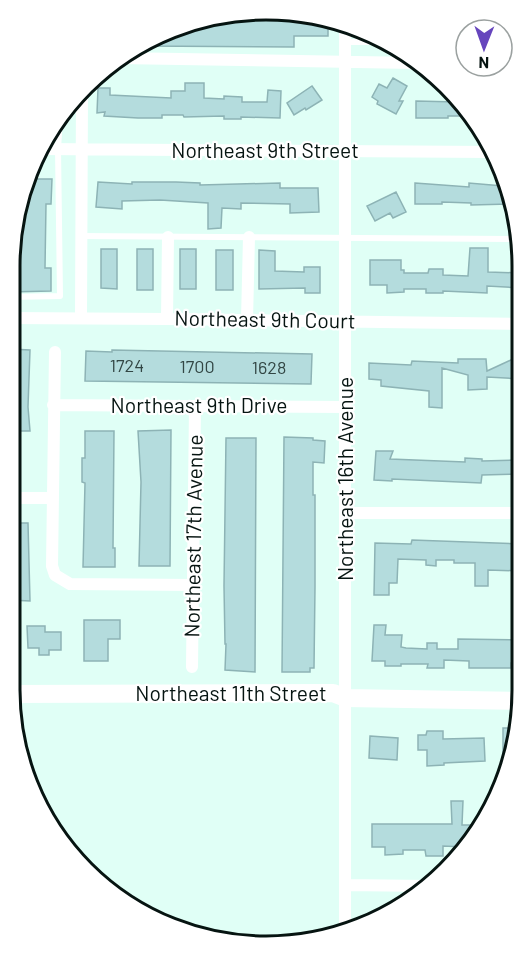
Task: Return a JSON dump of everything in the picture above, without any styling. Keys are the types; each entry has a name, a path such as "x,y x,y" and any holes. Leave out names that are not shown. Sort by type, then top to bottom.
{"street":[{"name":"Northeast 16th Avenue","path":"345,33 347,513 345,922"},
{"path":"134,58 406,63"},
{"path":"81,318 82,102"},
{"name":"Northeast 9th Street","path":"50,149 484,152"},
{"path":"167,318 168,237"},
{"path":"247,320 249,237"},
{"name":"Northeast 9th Court","path":"20,318 512,324"},
{"path":"55,352 52,498 52,566 55,574 70,584 193,585"},
{"name":"Northeast 9th Drive","path":"53,405 345,406"},
{"name":"Northeast 17th Avenue","path":"192,667 195,406"},
{"path":"20,498 52,498"},
{"path":"347,513 512,513"},
{"name":"Northeast 11th Street","path":"20,694 333,693 346,698 512,701"},
{"path":"345,885 415,886"}],"lane":[{"path":"345,42 369,42"},
{"path":"20,297 60,296 59,133"},
{"path":"81,236 511,239"}],"building":[{"path":"250,20 282,20 328,28 328,36 294,36 294,47 155,46 202,28"},
{"path":"393,78 407,86 399,101 403,101 396,114 377,104 378,101 372,97 379,84 387,88"},
{"path":"185,83 204,83 204,98 242,97 242,102 267,102 268,90 281,91 280,118 224,119 224,116 162,115 162,118 138,118 104,116 105,112 97,113 98,88 110,88 110,95 171,98 171,91 185,91"},
{"path":"312,86 322,100 294,115 287,103"},
{"path":"416,101 450,102 462,116 448,116 448,118 416,118"},
{"path":"36,179 52,179 51,204 46,204 45,268 51,268 51,291 20,292 24,218"},
{"path":"98,182 132,184 132,182 176,182 200,183 200,185 280,183 280,188 318,188 319,212 290,213 290,204 241,203 241,209 222,208 221,228 208,229 208,203 160,200 122,201 122,209 96,207"},
{"path":"415,183 469,187 469,183 499,186 505,204 471,205 471,203 442,202 442,204 415,204"},
{"path":"396,192 406,212 393,218 390,213 375,221 367,206"},
{"path":"470,248 488,248 488,272 512,273 512,287 487,286 487,293 443,291 443,293 426,293 426,289 404,289 404,292 387,293 387,285 370,285 370,260 401,260 401,270 404,270 404,273 428,273 429,269 443,269 443,275 468,276"},
{"path":"101,249 117,249 117,289 101,288"},
{"path":"137,249 153,249 153,290 137,290"},
{"path":"180,249 196,249 196,289 180,289"},
{"path":"216,250 233,250 233,290 216,290"},
{"path":"259,250 275,251 275,271 304,272 304,267 320,267 320,293 305,293 305,288 259,289"},
{"path":"20,350 30,350 28,407 30,431 20,431"},
{"path":"112,350 312,354 311,384 85,381 86,351 112,352"},
{"path":"458,359 486,359 487,371 512,359 512,378 487,377 487,389 468,390 468,375 442,368 442,408 429,407 429,391 381,386 381,380 369,379 369,363 411,365 412,361 458,363"},
{"path":"171,430 170,566 139,566 141,482 138,431"},
{"path":"85,431 114,431 113,548 115,548 115,567 83,567 85,483 82,482 82,458 85,458"},
{"path":"284,437 313,438 313,440 325,441 324,463 313,462 313,495 315,495 314,668 310,668 310,672 282,672"},
{"path":"226,438 256,438 255,672 225,670"},
{"path":"376,451 393,451 390,459 465,462 465,458 482,459 482,461 512,460 512,474 482,475 481,483 374,480"},
{"path":"20,523 28,523 30,601 20,601"},
{"path":"412,540 512,544 512,571 488,570 488,586 475,586 475,563 436,560 436,566 426,565 426,560 398,559 397,583 389,583 389,595 374,595 375,543 411,544"},
{"path":"84,620 120,620 120,639 108,639 108,661 84,661"},
{"path":"374,625 386,625 385,635 402,635 401,647 406,648 427,649 427,643 437,643 437,649 458,649 458,639 512,640 511,668 469,668 469,661 444,660 444,668 427,668 428,664 385,666 385,661 372,661"},
{"path":"27,626 45,626 45,632 61,632 61,650 49,650 49,655 39,655 39,648 28,648"},
{"path":"503,728 509,728 508,737 503,756"},
{"path":"427,731 443,731 443,739 484,738 485,761 427,766 427,750 418,750 418,735 426,735"},
{"path":"370,736 398,738 397,760 369,758"},
{"path":"451,801 463,801 462,825 472,825 456,847 443,846 443,856 426,856 425,850 403,850 403,854 385,855 385,847 372,847 372,824 452,824"}]}
